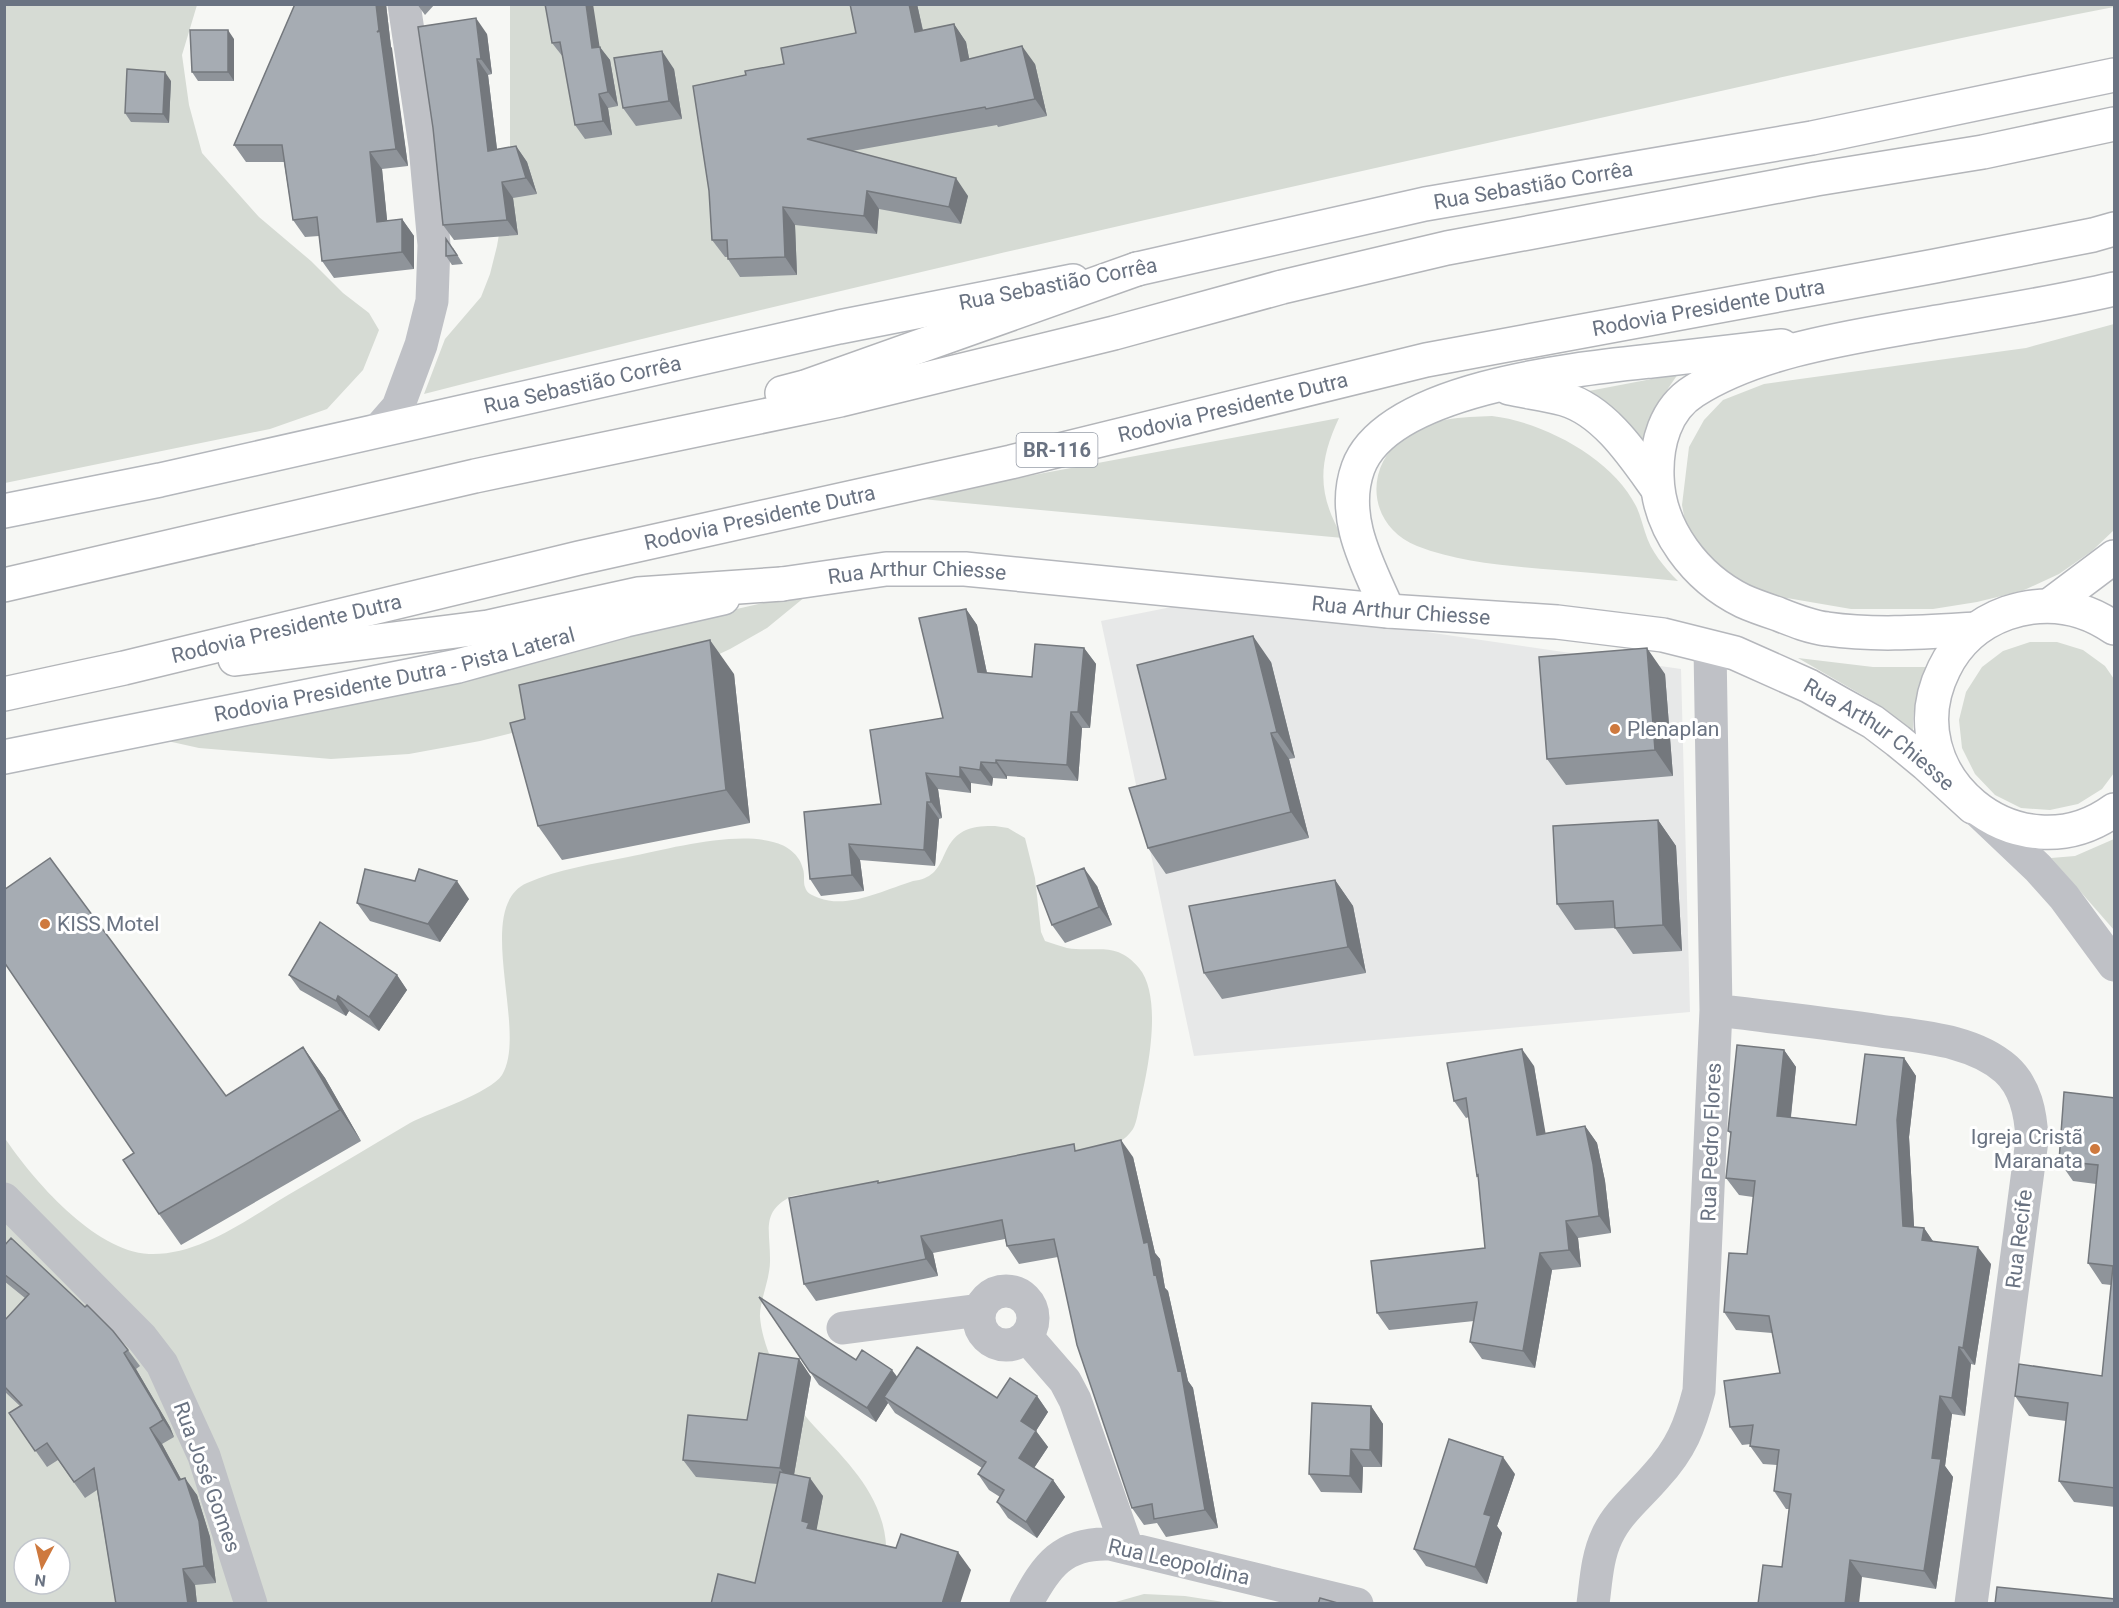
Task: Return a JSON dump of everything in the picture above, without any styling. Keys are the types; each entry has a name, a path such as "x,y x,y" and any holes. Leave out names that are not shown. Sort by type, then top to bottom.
{"main road":[{"name":"Rua Sebastião Corrêa","path":"4,511 160,480 840,327 1137,269 1425,204 1812,138 2115,75"},
{"path":"4,585 475,476 840,400 1114,333 1282,287 1447,248 1816,179 1983,152 2115,124"},
{"name":"Rodovia Presidente Dutra","path":"4,694 579,558 1011,462 1426,360 1935,266 2115,229"},
{"path":"475,476 564,442 666,421 805,387 1137,269"},
{"path":"1388,611 1356,536 1352,498 1358,467 1377,439 1417,412 1494,385 1566,371 1834,340 2070,299 2115,289"},
{"path":"1834,340 1769,358 1720,375 1691,392 1675,408 1662,431 1656,460 1657,488 1666,523 1684,551 1717,584 1742,601 1795,621 1824,629 1912,634 1976,629"},
{"path":"1494,385 1566,400 1588,411 1619,437 1657,488"},
{"path":"2050,605 2115,557"},
{"name":"Rua Arthur Chiesse","path":"782,584 886,569 965,569 1388,611 1557,622 1663,636 1735,653 1809,686 1873,722 1926,764 1973,807"},
{"path":"4,705 61,700 222,661 488,627 638,594 782,584"},
{"name":"Rodovia Presidente Dutra - Pista Lateral","path":"4,758 458,666 626,620 782,584"},
{"path":"2115,628 2086,612 2050,605 2032,606 1993,618 1960,643 1944,669 1934,698 1932,718 1939,758 1948,777 1973,807 2011,827 2031,832 2052,833 2090,825 2115,810"}],"street":[{"path":"378,430 398,407 408,384 432,301 434,245 425,146 404,4"},
{"name":"Rua Pedro Flores","path":"1593,1604 1600,1553 1607,1536 1614,1523 1657,1476 1685,1436 1699,1391 1716,1010 1710,648"},
{"path":"1973,807 2038,868 2064,897 2115,966"},
{"name":"Rua Recife","path":"1716,1010 1840,1025 1944,1041 1973,1050 2005,1069 2023,1093 2031,1121 2032,1140 1971,1604"},
{"name":"Rua José Gomes","path":"4,1199 142,1338 162,1364 204,1456 251,1604"},
{"path":"843,1329 980,1310 982,1328 986,1336 993,1341 1010,1344 1026,1336 1065,1381 1075,1400 1127,1548"},
{"name":"Rua Leopoldina","path":"1026,1604 1045,1571 1065,1553 1094,1544 1110,1544 1357,1604"}],"shaded area":[{"path":"4,5 197,5 182,55 189,105 202,153 259,217 311,261 343,293 369,313 379,330 363,370 327,409 270,429 5,483"},
{"path":"510,5 2114,5 2114,7 1960,38 1096,231 827,294 424,394 445,339 481,297 497,246 505,199 510,147"},
{"path":"2114,324 2114,530 2092,551 2059,574 2022,591 1977,602 1933,609 1851,609 1770,595 1738,583 1688,538 1682,505 1689,447 1704,420 1723,400 1764,384 2026,348"},
{"path":"1678,374 1656,406 1644,445 1573,394"},
{"path":"1492,416 1533,426 1554,434 1593,458 1611,473 1636,506 1654,553 1678,581 1485,563 1434,552 1401,537 1389,525 1381,511 1377,496 1377,480 1382,464 1391,450 1413,431 1435,422"},
{"path":"1339,418 1327,450 1323,478 1328,507 1343,538 911,498"},
{"path":"811,592 767,628 730,649 607,707 480,741 409,754 331,759 199,748 163,740"},
{"path":"1207,600 1681,669 1690,1012 1194,1056 1101,621"},
{"path":"2030,642 2057,642 2083,650 2105,666 2114,679 2114,773 2102,789 2078,804 2050,810 2021,808 1995,795 1975,774 1962,748 1959,720 1966,692 1982,667 2003,651"},
{"path":"1798,658 1873,667 1928,667 1916,699 1913,734 1869,699"},
{"path":"980,826 1008,828 1025,838 1035,878 1041,932 1045,941 1067,948 1114,951 1130,959 1139,968 1146,981 1150,997 1152,1034 1150,1053 1133,1129 1120,1142 1103,1149 792,1196 775,1208 771,1215 769,1222 770,1266 760,1311 766,1346 795,1402 854,1470 877,1508 886,1542 883,1603 5,1603 4,1137 48,1192 87,1227 107,1240 128,1250 149,1254 186,1249 222,1235 407,1125 486,1089 502,1075 509,1055 510,1030 502,943 504,917 511,896 527,883 576,867 681,846 721,840 757,839 778,843 796,855 803,869 805,887 810,894 830,901 854,900 925,878 938,867 957,836 966,830"},
{"path":"2114,839 2114,930 2051,858 2075,856"},
{"path":"1144,1594 1185,1596 1230,1603 1112,1603"}],"building":[{"path":"295,4 376,4 379,30 377,32 380,31 396,149 370,152 377,222 402,219 402,252 322,261 317,217 293,220 282,145 234,145"},
{"path":"545,4 586,4 592,48 600,47 608,92 599,94 603,121 575,125 560,42 552,43"},
{"path":"850,4 909,4 915,32 954,24 961,61 1022,46 1035,99 807,139 956,178 949,207 867,191 864,216 783,207 785,257 728,259 727,240 712,240 709,191 693,86 746,75 745,71 784,64 781,48 856,33"},
{"path":"476,18 481,59 477,59 488,151 516,146 526,178 502,182 507,220 443,225 433,128 418,27"},
{"path":"190,30 228,30 228,72 192,72"},
{"path":"662,51 669,101 623,108 614,58"},
{"path":"127,69 165,72 163,114 125,113"},
{"path":"446,239 457,255 446,256"},
{"path":"966,609 978,672 1032,677 1035,644 1084,648 1078,712 1071,712 1067,765 996,760 996,763 981,762 980,770 960,767 960,777 926,773 931,802 927,802 924,850 849,844 852,875 810,879 804,812 881,804 870,730 943,718 919,618"},
{"path":"1253,636 1277,732 1271,733 1291,812 1148,848 1129,788 1166,779 1137,665"},
{"path":"710,640 726,790 538,826 510,723 525,719 519,685"},
{"name":"Plenaplan","path":"1647,648 1655,750 1547,759 1539,657"},
{"path":"1658,820 1663,925 1615,928 1613,901 1557,904 1553,826"},
{"path":"50,858 226,1096 303,1047 340,1110 159,1214 123,1160 134,1153 4,962 4,890"},
{"path":"1084,868 1099,907 1052,925 1037,886"},
{"path":"365,869 415,881 419,869 457,881 428,924 357,903"},
{"path":"1335,880 1348,947 1204,973 1189,906"},
{"path":"320,922 397,975 369,1017 338,996 336,1001 289,975"},
{"path":"1737,1045 1784,1050 1777,1116 1856,1125 1865,1054 1904,1058 1897,1120 1903,1226 1924,1228 1922,1240 1978,1247 1963,1348 1959,1347 1952,1398 1940,1396 1932,1458 1941,1459 1924,1571 1850,1560 1845,1604 1758,1604 1763,1565 1782,1567 1791,1494 1774,1491 1779,1450 1750,1446 1753,1425 1730,1427 1724,1381 1780,1373 1769,1316 1724,1312 1729,1253 1747,1254 1755,1181 1726,1178 1731,1132 1728,1131"},
{"path":"1522,1049 1537,1135 1585,1126 1593,1164 1599,1216 1566,1221 1569,1250 1540,1253 1523,1351 1470,1342 1477,1302 1377,1313 1371,1261 1485,1248 1478,1175 1466,1098 1454,1101 1447,1063"},
{"path":"2064,1092 2115,1098 2115,1488 2059,1481 2068,1403 2015,1396 2019,1364 2102,1376 2113,1266 2088,1263 2098,1165 2059,1161"},
{"path":"1121,1140 1144,1243 1148,1242 1178,1371 1181,1370 1205,1510 1154,1519 1152,1504 1132,1508 1077,1345 1054,1239 1007,1246 1002,1220 921,1236 926,1259 804,1284 789,1198 878,1181 878,1183 1074,1144 1075,1151"},
{"path":"11,1238 113,1331 128,1350 124,1353 159,1411 163,1420 150,1428 179,1480 185,1478 199,1521 204,1566 183,1569 188,1604 116,1604 94,1468 74,1482 47,1443 35,1451 9,1413 22,1405 4,1386 4,1321 29,1294 4,1274 4,1246"},
{"path":"759,1297 856,1360 862,1350 892,1370 867,1408 810,1372"},
{"path":"917,1347 997,1398 1010,1378 1037,1396 1021,1421 1036,1431 1019,1458 1053,1480 1026,1522 997,1502 1004,1490 978,1474 986,1462 884,1397"},
{"path":"759,1353 799,1359 780,1468 683,1460 688,1415 747,1420"},
{"path":"1312,1403 1371,1406 1370,1450 1351,1449 1350,1476 1309,1474"},
{"path":"1449,1439 1503,1457 1484,1514 1491,1516 1475,1567 1414,1549"},
{"path":"780,1472 810,1478 802,1521 809,1523 807,1528 896,1548 901,1534 958,1552 942,1604 711,1604 718,1574 755,1583"},
{"path":"1997,1587 2115,1599 2115,1604 1995,1604"},
{"path":"1320,1598 1341,1604 1318,1604"}],"place":[{"name":"Plenaplan","path":"1615,729"},
{"name":"KISS Motel","path":"45,924"},
{"name":"Igreja Cristã Maranata","path":"2095,1149"}]}
